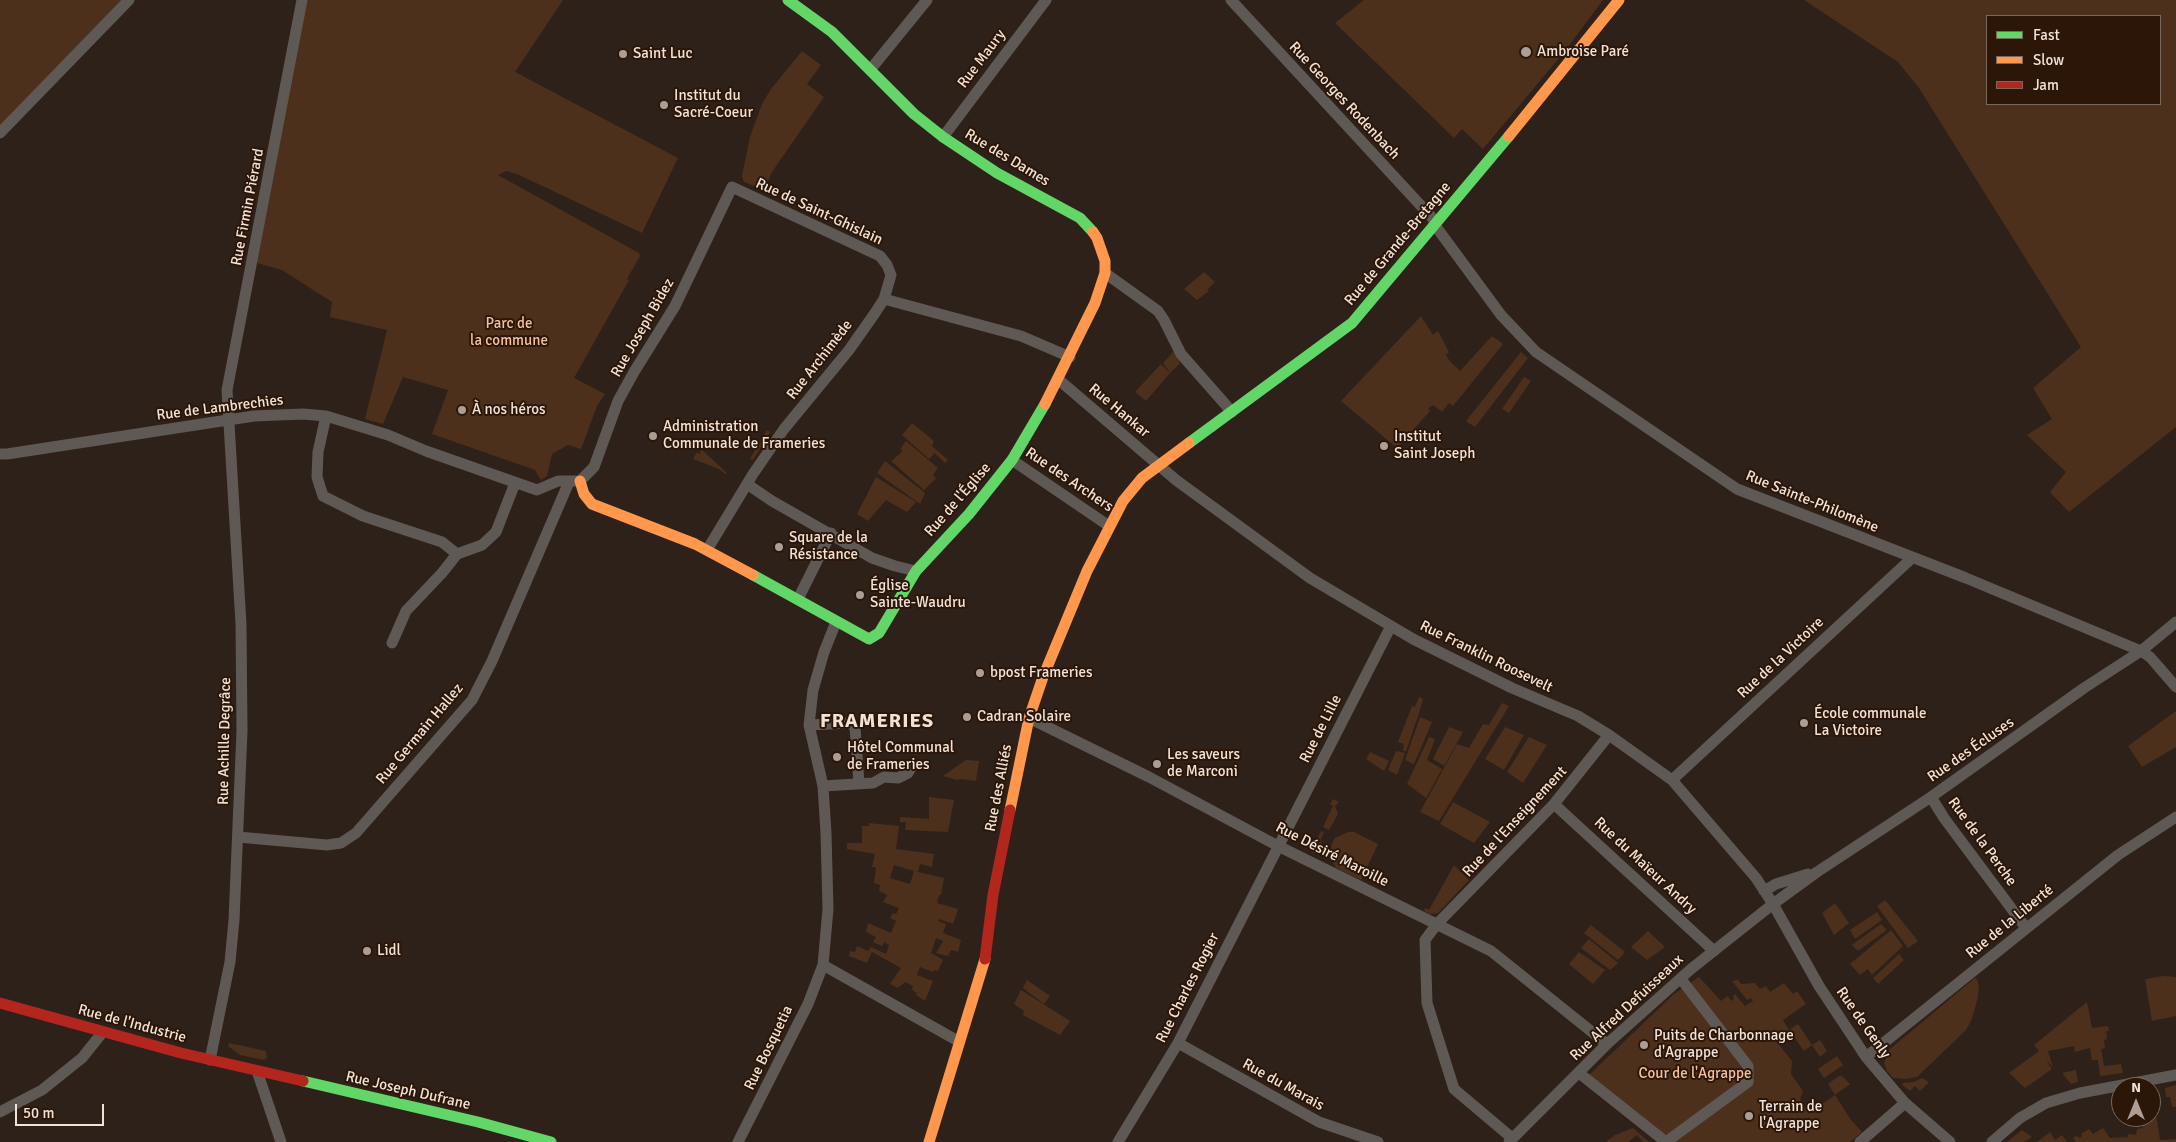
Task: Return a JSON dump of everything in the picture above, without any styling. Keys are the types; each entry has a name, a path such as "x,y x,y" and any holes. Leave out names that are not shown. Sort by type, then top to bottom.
{"main road":[{"name":"Rue des Dames","path":"788,0 832,32 914,114 943,137 997,172 1080,218 1090,228 1099,243 1105,261 1105,273 1095,303 1059,380"},
{"name":"Rue de Grande-Bretagne","path":"1160,465 1352,323 1619,0"},
{"name":"Rue de l'Église","path":"836,622 869,639 875,636 916,571 969,514 1012,460 1038,419 1059,380"},
{"name":"Rue des Alliés","path":"929,1142 958,1041 985,958 993,895 1029,718 1043,677 1087,571 1109,526 1142,478 1160,465"},
{"path":"574,481 592,504 707,550 798,599 836,622"},
{"name":"Rue de l'Industrie","path":"0,1003 102,1033 258,1071"},
{"name":"Rue Joseph Dufrane","path":"258,1071 552,1142"}],"street":[{"path":"0,133 129,0"},
{"name":"Rue Firmin Piérard","path":"230,420 227,390 230,370 253,262 302,0"},
{"path":"870,70 927,0"},
{"name":"Rue Maury","path":"943,137 1046,0"},
{"name":"Rue Georges Rodenbach","path":"1231,0 1435,223"},
{"name":"Rue de Saint-Ghislain","path":"732,187 880,256 887,265 891,276 884,299 875,313"},
{"name":"Rue Joseph Bidez","path":"574,481 594,467 618,401 675,306 732,187"},
{"name":"Rue Sainte-Philomène","path":"1435,223 1501,314 1536,352 1737,489 2141,651"},
{"path":"1105,273 1158,311 1182,354 1232,412"},
{"path":"884,299 1021,336 1070,357"},
{"name":"Rue Archimède","path":"707,550 750,479 784,429 849,350 875,313"},
{"name":"Rue Hankar","path":"1059,380 1160,465"},
{"name":"Rue de Lambrechies","path":"0,454 254,416 304,414 326,416 388,435 427,452 538,490 558,481 574,481"},
{"path":"326,416 318,452 317,477 324,496 363,516 442,542 457,554"},
{"name":"Rue Achille Degrâce","path":"210,1060 230,962 238,837 242,731 241,624 230,420"},
{"name":"Rue des Archers","path":"1012,460 1109,526"},
{"name":"Rue Franklin Roosevelt","path":"1160,465 1176,480 1310,578 1391,626 1512,688 1578,716 1609,735 1672,780 1756,878 1773,904"},
{"path":"750,479 772,501 872,558 916,571"},
{"name":"Rue Germain Hallez","path":"238,837 327,845 341,843 356,833 472,700 492,661 574,481"},
{"path":"392,643 406,611 457,554 482,545 496,532 514,483"},
{"path":"798,599 831,533"},
{"name":"Rue de la Victoire","path":"1672,780 1912,558"},
{"name":"Rue Bosquetia","path":"738,1142 808,1004 823,965 827,930 827,869 822,786 809,725 813,690 824,652 836,622"},
{"name":"Rue des Écluses","path":"1816,872 1931,797 2084,688 2141,651 2176,622"},
{"name":"Rue de Lille","path":"1278,846 1391,626"},
{"path":"2141,651 2150,657 2176,687"},
{"name":"Rue Désiré Maroille","path":"1029,718 1148,777 1278,846 1491,951 1607,1044"},
{"path":"809,725 849,723 855,727 859,784"},
{"name":"Rue de l'Enseignement","path":"1510,1140 1454,1088 1427,1003 1425,940 1437,924 1554,804 1609,735"},
{"path":"822,786 873,784 884,777 898,778 908,773 912,766"},
{"name":"Rue de la Perche","path":"1931,797 1944,818 2026,928"},
{"name":"Rue du Maïeur Andry","path":"1554,804 1714,951"},
{"name":"Rue de la Liberté","path":"1866,1057 2118,855 2176,817"},
{"name":"Rue Charles Rogier","path":"1118,1142 1178,1043 1278,846"},
{"path":"1764,891 1776,884 1816,872"},
{"name":"Rue Alfred Defuisseaux","path":"1510,1140 1607,1044 1681,979 1773,904 1816,872"},
{"name":"Rue de Genly","path":"1773,904 1819,986 1866,1057 1905,1103 1950,1142"},
{"path":"823,965 958,1041"},
{"path":"1579,1073 1666,1142 1748,1082 1748,1066 1681,979"},
{"path":"0,1112 48,1084 82,1058 102,1033"},
{"name":"Rue du Marais","path":"1178,1043 1318,1122 1378,1142"},
{"path":"258,1071 281,1142"},
{"path":"1992,1142 2020,1118 2046,1103 2080,1093 2176,1075"},
{"path":"1860,1142 1905,1103"}],"green space":[{"path":"0,0 129,0 0,133"},
{"name":"Parc de la commune","path":"302,0 563,0 515,72 678,158 642,233 517,174 506,171 498,175 639,253 640,256 627,279 629,280 574,378 605,394 597,406 581,449 568,445 552,454 547,476 541,480 535,470 432,434 448,390 403,377 383,424 365,419 387,330 330,317 332,302 282,270 253,262"},
{"path":"1364,0 1603,0 1564,52 1483,149 1462,129 1454,138 1335,23"},
{"path":"1804,0 2176,0 2176,427 2069,512 2050,492 2066,472 2027,435 2052,419 2033,388 2081,347 1919,88 1898,62"},
{"path":"802,51 821,65 807,84 824,97 772,172 764,190 744,182 742,176 750,137 762,104 771,89"},
{"path":"1204,272 1215,282 1207,290 1209,291 1197,300 1184,289"},
{"path":"1421,316 1433,335 1438,331 1449,352 1446,355 1460,371 1492,336 1503,344 1453,406 1449,403 1442,412 1433,405 1428,409 1430,411 1397,448 1341,401"},
{"path":"1174,351 1180,363 1170,373 1163,363"},
{"path":"1521,352 1528,358 1475,427 1466,421"},
{"path":"1161,364 1170,373 1146,401 1135,392"},
{"path":"1524,377 1531,381 1509,413 1502,409"},
{"path":"912,423 934,441 932,446 948,460 945,463 935,453 929,459 902,435"},
{"path":"767,430 770,432 753,460 750,459"},
{"path":"906,441 938,468 933,475 936,478 924,490 891,461 902,452 901,448"},
{"path":"701,449 727,473 725,474 719,469 693,459 697,452 700,454"},
{"path":"885,461 925,493 920,504 877,473"},
{"path":"876,477 916,502 907,512 886,500 868,521 857,514"},
{"path":"1419,697 1423,699 1419,713 1406,751 1403,751 1404,744 1398,742 1412,706 1415,707"},
{"path":"1502,703 1509,706 1439,821 1420,812 1457,744 1469,748 1483,724 1489,725"},
{"path":"2176,711 2176,747 2142,767 2128,746"},
{"path":"1420,717 1432,722 1414,764 1405,760"},
{"path":"1449,727 1463,732 1444,766 1433,759"},
{"path":"1505,727 1524,735 1504,770 1485,759"},
{"path":"1429,737 1435,739 1427,760 1442,769 1426,798 1407,784"},
{"path":"1529,737 1547,745 1523,783 1507,772"},
{"path":"1396,751 1405,753 1397,775 1388,770"},
{"path":"1370,752 1389,761 1384,771 1366,759"},
{"path":"966,760 979,761 976,781 957,780 943,776"},
{"path":"929,797 954,800 948,832 905,830 906,822 900,822 900,817 929,819"},
{"path":"1333,799 1339,802 1335,806 1338,814 1329,830 1323,827 1333,806 1330,804"},
{"path":"1453,802 1490,822 1474,843 1440,824"},
{"path":"869,823 899,826 896,849 934,854 932,867 920,864 918,872 944,878 941,895 939,895 937,903 958,909 953,924 939,919 938,921 946,924 943,933 961,940 958,952 951,950 948,956 936,953 943,941 936,938 931,953 943,960 938,971 934,970 933,972 920,967 917,975 933,981 925,1001 912,990 913,986 905,982 898,988 890,984 901,968 872,952 867,963 849,956 850,951 855,952 857,946 868,951 871,947 886,954 889,945 884,942 882,946 873,942 876,937 866,932 868,923 891,933 896,921 890,918 893,913 896,914 899,908 883,902 887,895 879,891 880,885 874,883 876,867 872,867 875,854 847,849 847,843 862,843 862,826 869,826","holes":["894,865 914,871 910,884 890,878"]},
{"path":"1321,831 1324,832 1317,854 1311,852"},
{"path":"1348,832 1354,832 1378,844 1361,880 1336,868 1330,856 1332,843 1335,838"},
{"path":"1454,865 1469,880 1438,913 1430,914 1424,911 1425,908 1429,910"},
{"path":"1885,900 1918,941 1908,948 1877,906"},
{"path":"1835,903 1849,923 1834,935 1822,913"},
{"path":"1877,912 1882,920 1855,939 1850,930"},
{"path":"1881,924 1887,930 1858,951 1852,945"},
{"path":"1591,925 1625,952 1618,960 1584,933"},
{"path":"1891,930 1903,946 1872,975 1868,969 1860,975 1850,964"},
{"path":"1648,931 1665,947 1647,960 1631,947"},
{"path":"1589,939 1618,963 1610,970 1581,948"},
{"path":"1579,952 1605,970 1593,984 1569,964"},
{"path":"1899,954 1904,960 1878,984 1873,978"},
{"path":"2164,976 2176,977 2176,1016 2152,1021 2145,979"},
{"name":"Cour de l'Agrappe","path":"1699,977 1721,1001 1728,996 1731,1001 1734,999 1733,996 1735,994 1745,1006 1753,1001 1751,998 1747,1000 1732,981 1738,980 1741,984 1755,983 1760,989 1766,986 1770,992 1784,983 1793,994 1797,991 1806,1004 1783,1020 1789,1030 1776,1041 1792,1061 1791,1074 1803,1091 1800,1099 1809,1113 1835,1095 1851,1120 1862,1132 1850,1142 1673,1142 1589,1075 1674,994"},
{"path":"1975,978 1979,987 1977,1001 1966,1030 1917,1077 1906,1079 1893,1078 1887,1071 1884,1063 1890,1049"},
{"path":"1027,980 1050,996 1044,1004 1023,988"},
{"path":"1021,990 1070,1021 1060,1035 1023,1015 1024,1011 1014,1004"},
{"path":"2087,1002 2092,1028 2108,1026 2109,1031 2106,1031 2107,1039 2104,1040 2105,1048 2101,1049 2104,1066 2121,1064 2123,1073 2100,1076 2098,1060 2092,1060 2090,1048 2075,1052 2074,1046 2048,1051 2053,1067 2046,1060 2052,1069 2025,1088 2009,1073 2039,1051 2034,1045"},
{"path":"1798,1024 1812,1045 1804,1051 1789,1030"},
{"path":"1820,1040 1827,1051 1820,1057 1812,1045"},
{"path":"229,1043 266,1051 267,1058 264,1060 240,1055 228,1046"},
{"path":"1837,1056 1843,1065 1824,1078 1818,1069"},
{"path":"2076,1070 2078,1082 2071,1084 2062,1073"},
{"path":"1842,1076 1850,1084 1835,1095 1828,1084"},
{"path":"1922,1078 1929,1082 1920,1091 1915,1086 1910,1091 1902,1085 1903,1083 1914,1082"},
{"path":"2176,1085 2176,1107 2172,1107 2170,1097 2166,1097 2165,1088"},
{"path":"2158,1127 2160,1140 2176,1139 2176,1142 2076,1142 2073,1138 2076,1136 2080,1138 2081,1134 2089,1129 2093,1134 2103,1128 2110,1138 2128,1137 2128,1134 2136,1135 2137,1129"},
{"path":"1633,1128 1649,1142 1643,1142 1637,1135 1628,1142 1606,1142 1615,1135"},
{"path":"2022,1130 2032,1137 2024,1142 2007,1142"},
{"path":"2050,1132 2055,1140 2062,1135 2067,1142 2037,1142"}],"traffic: fast":[{"path":"788,0 832,32 914,114 943,137 997,173 1080,218 1093,232"},
{"path":"1189,443 1352,323 1509,136"},
{"path":"753,575 869,639 879,633 916,571 969,514 1012,460 1045,404"},
{"path":"303,1081 478,1122 551,1142"}],"traffic: slow":[{"path":"1509,136 1619,0"},
{"path":"1045,404 1095,303 1105,273 1105,261 1093,232"},
{"path":"1010,810 1029,718 1043,677 1087,571 1123,501 1142,478 1189,443"},
{"path":"580,481 584,494 592,504 695,544 753,575"},
{"path":"929,1142 985,959"}],"traffic: jam":[{"path":"985,959 993,895 1010,810"},
{"path":"0,1003 181,1053 303,1081"}],"place":[{"name":"Ambroise Paré","path":"1526,52"},
{"name":"Saint Luc","path":"623,54"},
{"name":"Institut du Sacré-Coeur","path":"664,105"},
{"name":"À nos héros","path":"462,410"},
{"name":"Administration Communale de Frameries","path":"653,436"},
{"name":"Institut Saint Joseph","path":"1384,446"},
{"name":"Square de la Résistance","path":"779,547"},
{"name":"Église Sainte-Waudru","path":"860,595"},
{"name":"bpost Frameries","path":"980,673"},
{"name":"Cadran Solaire","path":"967,717"},
{"name":"École communale La Victoire","path":"1804,723"},
{"name":"Hôtel Communal de Frameries","path":"837,757"},
{"name":"Les saveurs de Marconi","path":"1157,764"},
{"name":"Lidl","path":"367,951"},
{"name":"Puits de Charbonnage d'Agrappe","path":"1644,1045"},
{"name":"Terrain de l'Agrappe","path":"1749,1116"}],"district":[{"name":"FRAMERIES","path":"877,722"}]}
